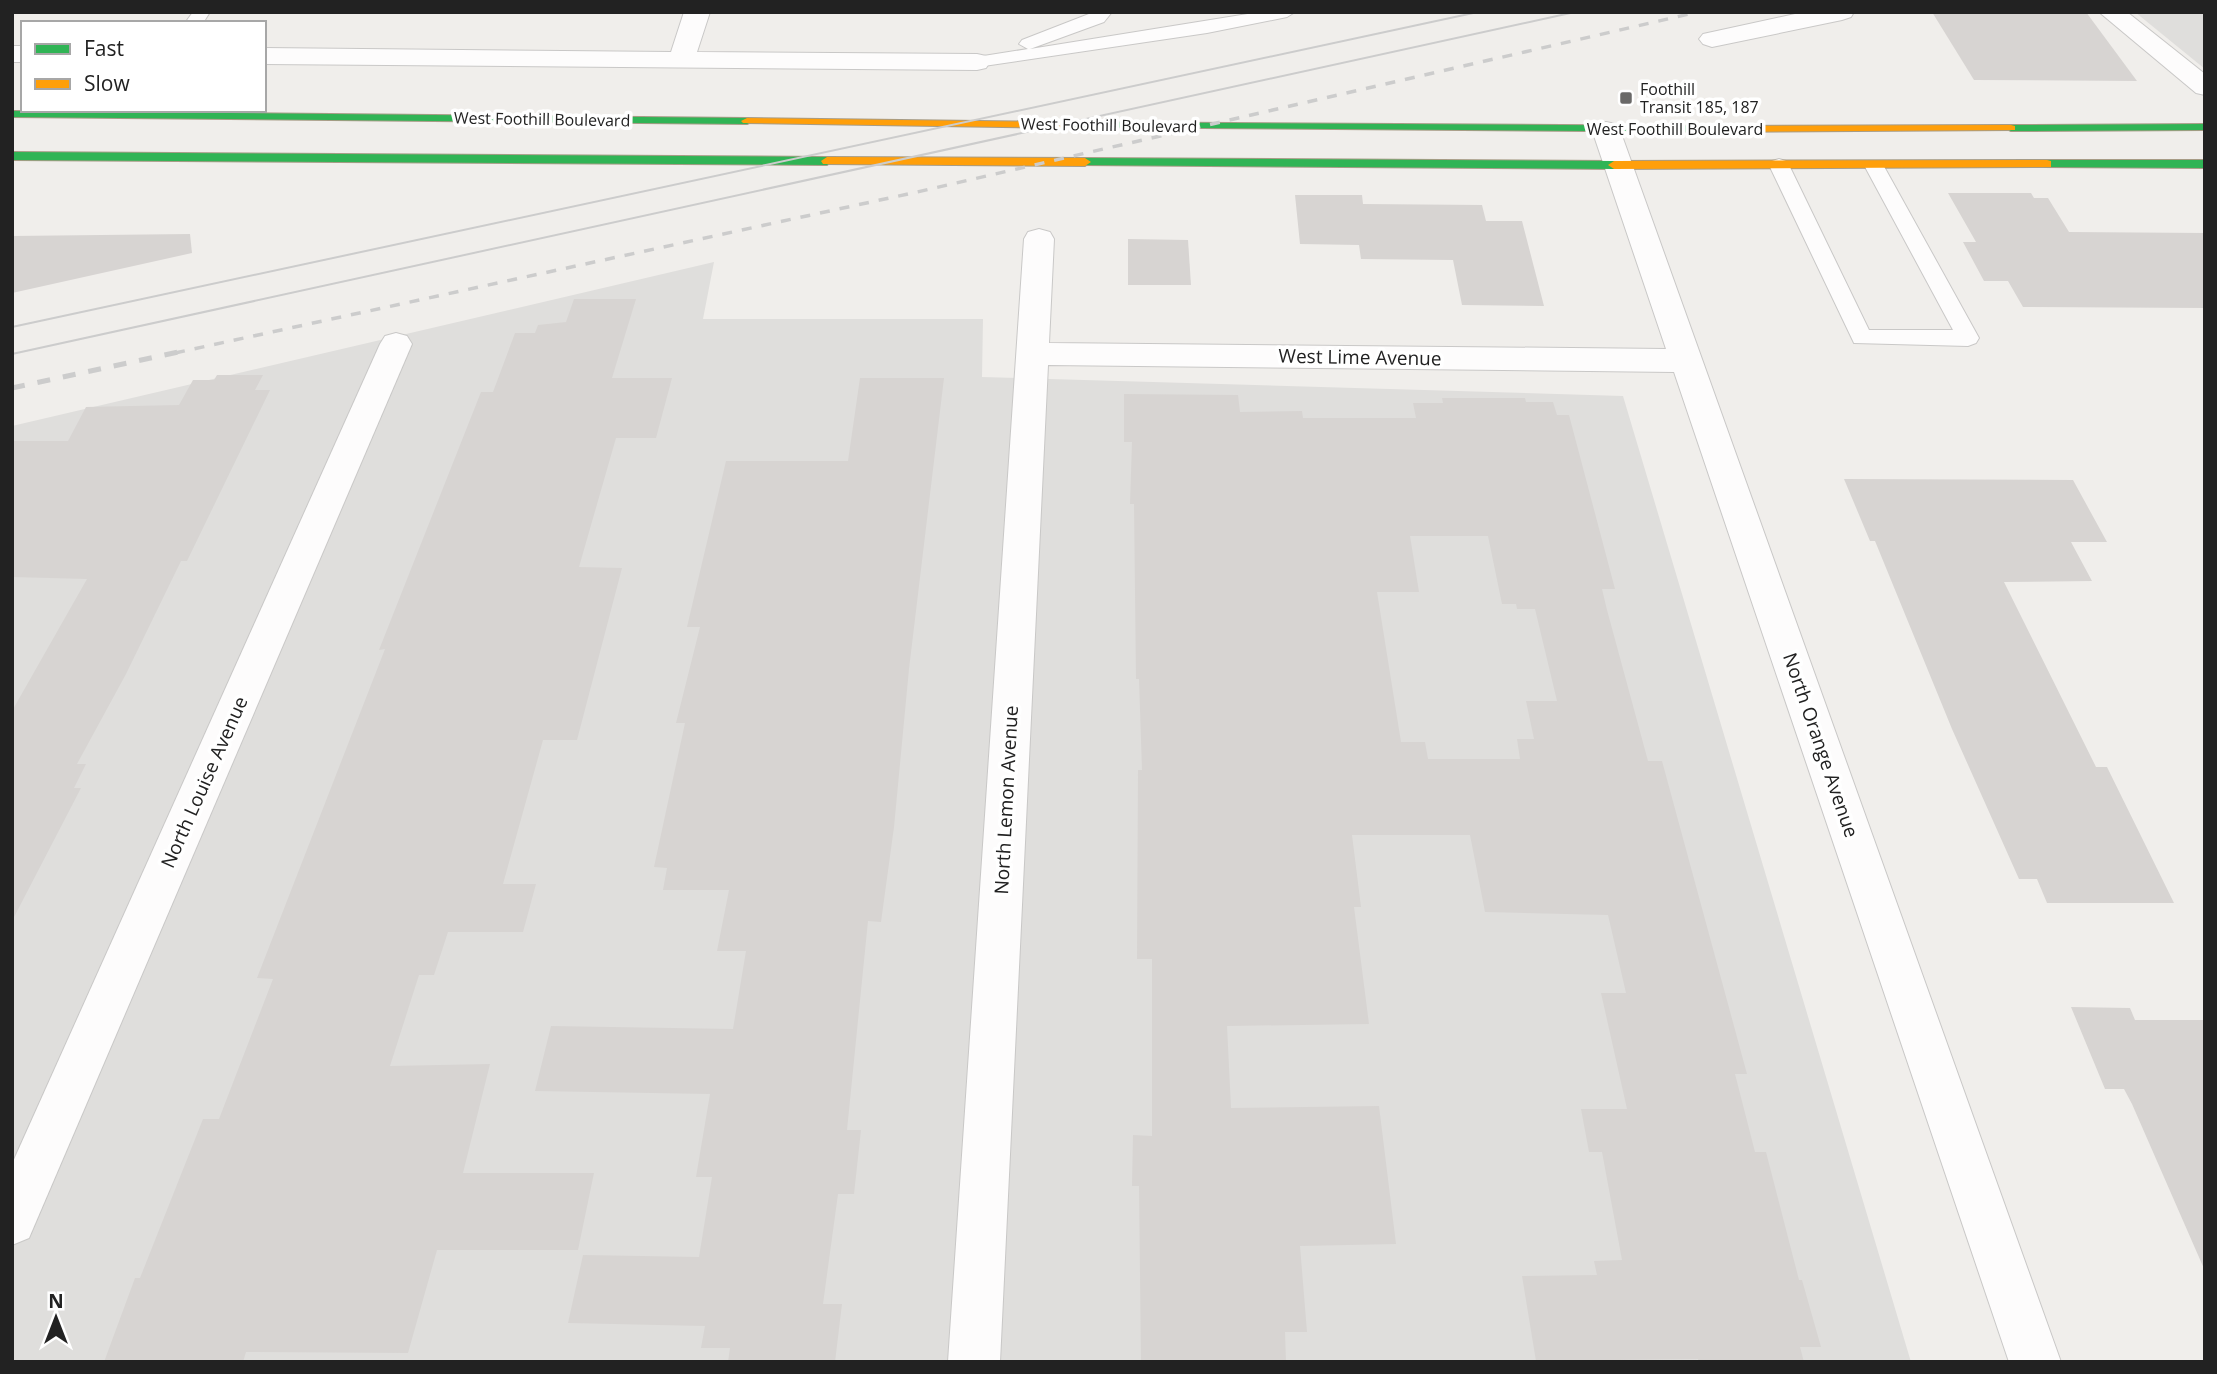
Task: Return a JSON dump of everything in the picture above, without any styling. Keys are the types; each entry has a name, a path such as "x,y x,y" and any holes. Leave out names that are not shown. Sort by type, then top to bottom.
{"main road":[{"name":"West Foothill Boulevard","path":"12,114 1606,130 2205,127"},
{"name":"West Foothill Boulevard","path":"12,156 1619,165 2205,164"}],"street":[{"path":"682,60 697,12"},
{"path":"1712,39 1842,12"},
{"path":"2111,12 2205,87"},
{"path":"266,56 977,62"},
{"name":"North Orange Avenue","path":"1606,130 2035,1362"},
{"name":"North Lemon Avenue","path":"974,1362 1039,239"},
{"name":"North Louise Avenue","path":"12,1221 396,344"},
{"name":"West Lime Avenue","path":"1032,354 1688,361"}],"lane":[{"path":"977,62 1098,18 1104,12"},
{"path":"977,62 1208,28 1287,12"},
{"path":"1779,165 1862,338 1968,338 1874,165"}],"shaded area":[{"path":"2135,12 2205,12 2205,69"},
{"path":"714,262 703,319 983,319 982,377 1623,396 1911,1362 12,1362 12,426"}],"building":[{"path":"1932,12 2086,12 2137,81 1974,80"},
{"path":"1948,193 2031,193 2034,198 2048,198 2069,232 2205,233 2205,308 2023,307 2008,281 1984,281 1963,242 1976,242"},
{"path":"1295,195 1362,195 1363,204 1482,205 1486,221 1522,221 1544,306 1462,305 1453,260 1361,259 1359,245 1300,244"},
{"path":"190,234 192,253 12,293 12,236"},
{"path":"1128,239 1188,240 1191,285 1128,285"},
{"path":"574,299 636,299 612,378 672,378 656,438 616,438 579,567 622,568 577,740 543,740 503,884 536,884 523,932 448,932 434,975 419,975 390,1066 490,1064 463,1173 594,1173 578,1250 437,1250 408,1353 246,1352 243,1362 104,1362 135,1278 140,1278 203,1119 219,1119 273,979 257,978 385,649 379,650 481,392 493,392 515,333 535,333 538,325 566,322"},
{"path":"217,375 263,375 255,390 270,390 187,561 181,561 126,674 77,764 86,764 74,788 81,788 12,921 12,711 87,579 12,577 12,441 68,441 86,407 179,405 193,380 214,380"},
{"path":"860,378 944,378 881,922 868,921 847,1130 861,1130 854,1194 838,1194 823,1304 842,1304 835,1362 728,1362 730,1348 701,1348 705,1326 568,1323 583,1255 699,1257 712,1177 696,1177 710,1094 535,1091 551,1026 733,1029 746,951 717,951 729,890 663,890 667,868 654,867 685,723 676,723 700,627 687,627 726,461 848,461"},
{"path":"1124,394 1238,395 1240,412 1302,411 1303,418 1416,418 1413,403 1443,403 1442,398 1525,398 1526,402 1553,402 1557,415 1569,415 1615,589 1602,589 1607,610 1648,761 1662,761 1747,1074 1735,1074 1755,1152 1766,1152 1799,1280 1802,1280 1821,1347 1800,1347 1804,1362 1699,1362 1698,1359 1536,1361 1522,1276 1597,1275 1594,1261 1622,1260 1602,1152 1589,1152 1581,1109 1627,1109 1601,993 1626,993 1608,915 1485,912 1470,835 1352,835 1361,907 1354,907 1369,1024 1227,1026 1231,1108 1379,1106 1396,1244 1300,1246 1307,1332 1285,1332 1286,1362 1141,1362 1139,1186 1132,1186 1133,1135 1152,1136 1152,959 1137,959 1138,770 1142,770 1139,679 1136,679 1134,504 1130,504 1132,442 1124,442","holes":["1410,536 1488,536 1502,604 1516,604 1517,609 1535,609 1557,701 1526,701 1534,739 1517,739 1520,759 1428,759 1425,742 1401,742 1377,592 1419,592"]},
{"path":"1844,479 2073,480 2107,542 2071,542 2092,581 2004,582 2096,767 2107,767 2174,903 2047,903 2037,879 2019,879 1952,729 1875,541 1870,541"},
{"path":"2071,1007 2130,1008 2135,1020 2205,1020 2205,1271 2132,1104 2124,1089 2105,1089"}],"tram line":[{"path":"12,327 1478,12"},
{"path":"12,354 1575,12"}],"railway":[{"path":"175,353 917,192 1698,12"},
{"path":"12,388 183,351"}],"traffic: fast":[{"path":"12,114 747,121"},
{"path":"1067,125 1716,129"},
{"path":"2011,128 2205,127"},
{"path":"12,156 827,161"},
{"path":"1085,162 1614,165"},
{"path":"2047,164 2205,164"}],"traffic: slow":[{"path":"747,121 1067,125"},
{"path":"1716,129 2011,128"},
{"path":"827,161 1085,162"},
{"path":"1614,165 2047,164"}],"place":[{"name":"Foothill Transit 185, 187","path":"1626,98"}]}
